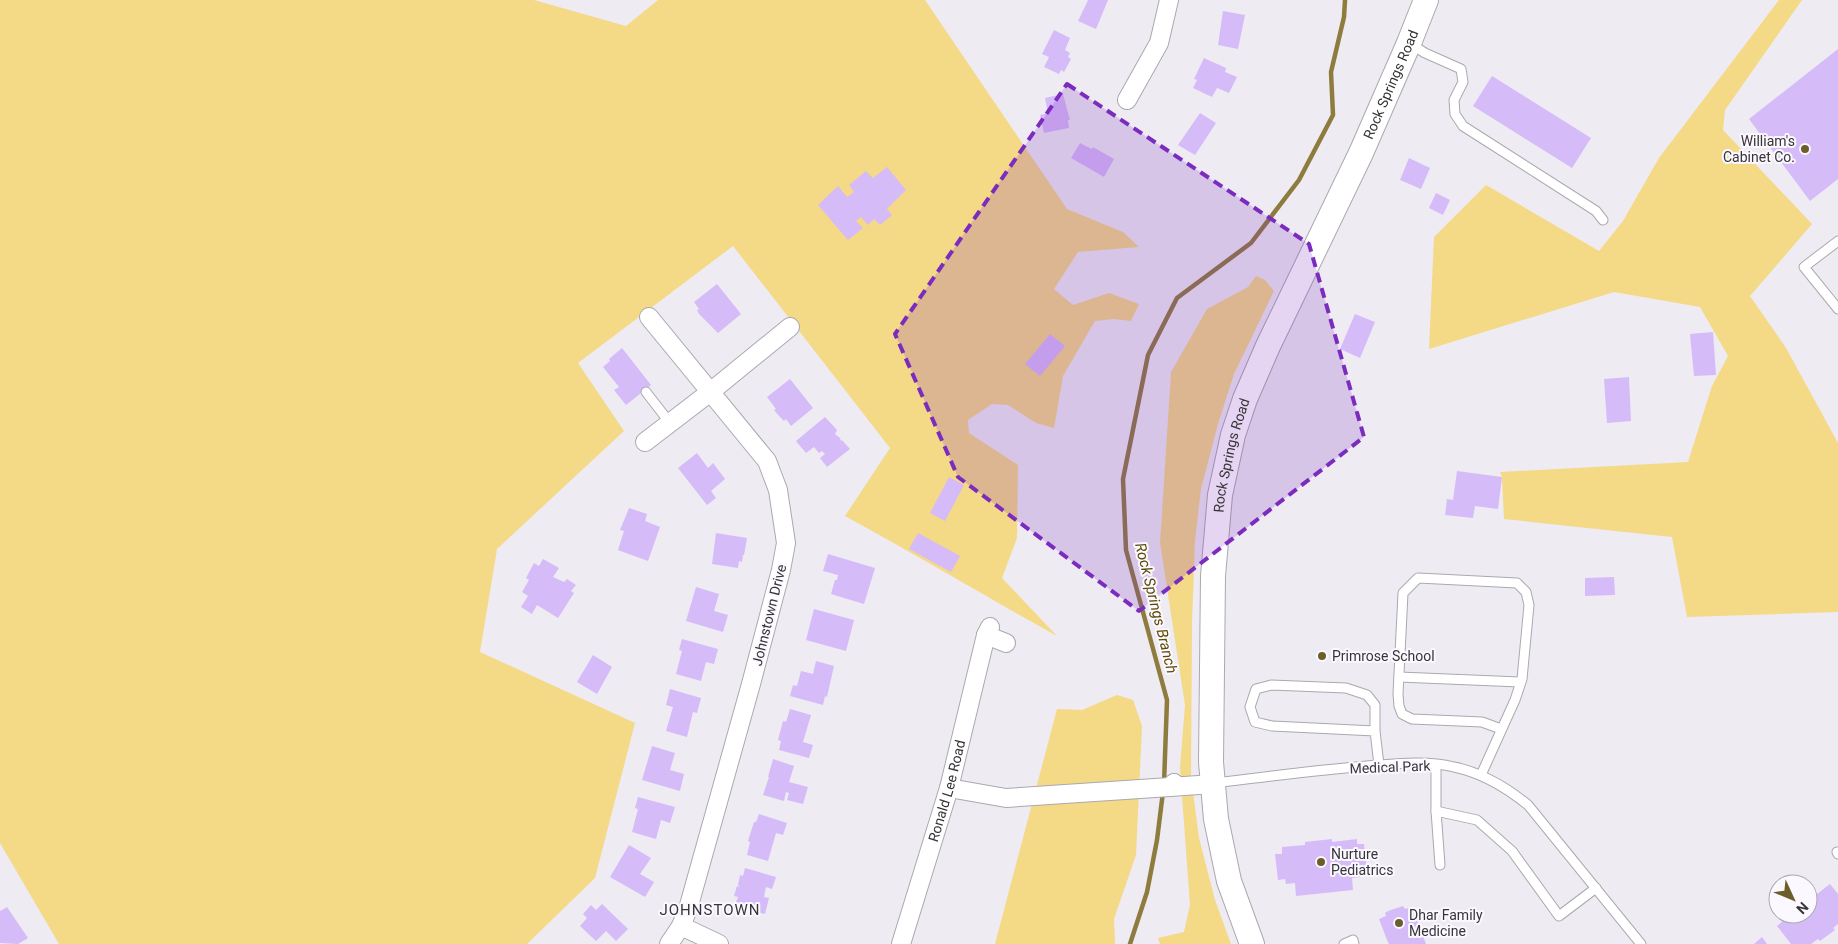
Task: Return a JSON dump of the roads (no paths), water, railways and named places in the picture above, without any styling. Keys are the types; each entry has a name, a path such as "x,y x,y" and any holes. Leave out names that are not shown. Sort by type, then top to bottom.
{"street":[{"path":"1127,100 1160,43 1169,0"},
{"name":"Rock Springs Road","path":"1252,944 1229,881 1216,819 1211,762 1213,566 1220,495 1233,435 1245,399 1268,346 1361,153 1426,0"},
{"name":"Johnstown Drive","path":"649,317 709,393 767,461 778,490 786,543 781,570 749,691 688,909 681,926 669,944"},
{"path":"645,442 790,327"},
{"name":"Ronald Lee Road","path":"900,944 949,788 988,631 1006,643"},
{"path":"949,788 1006,798 1172,785 1213,784"},
{"path":"681,926 719,944"}],"lane":[{"path":"1409,43 1424,53 1461,69 1463,82 1454,100 1455,114 1463,126 1596,211 1602,220"},
{"path":"1838,241 1804,267 1838,309"},
{"path":"646,392 670,423"},
{"path":"1481,775 1515,700 1520,682 1529,605 1526,592 1517,583 1418,578 1404,594 1399,677 1399,706 1402,714 1412,719 1482,722 1501,729"},
{"path":"1399,677 1520,682"},
{"path":"1375,731 1272,726 1256,722 1250,707 1256,689 1270,685 1346,688 1367,695 1375,705 1375,731 1379,766"},
{"name":"Medical Park","path":"1213,784 1332,769 1413,763 1454,766 1481,775 1508,789 1528,805 1641,944"},
{"path":"1436,765 1436,811 1440,865"},
{"path":"1436,811 1477,820 1512,851 1559,916 1596,888"},
{"path":"1344,944 1352,940 1354,944"}],"waterway":[{"name":"Rock Springs Branch","path":"1164,784 1167,700 1126,550 1123,479 1148,355 1177,298 1251,243 1299,180 1333,115 1331,72 1344,17 1345,0"},
{"name":"Rock Springs Branch","path":"1130,944 1147,892 1157,840 1163,792"}],"place":[{"name":"William's Cabinet Co.","path":"1805,149"},
{"name":"Primrose School","path":"1322,656"},
{"name":"Nurture Pediatrics","path":"1321,862"},
{"name":"Dhar Family Medicine","path":"1399,923"}],"district":[{"name":"JOHNSTOWN","path":"710,910"}]}
